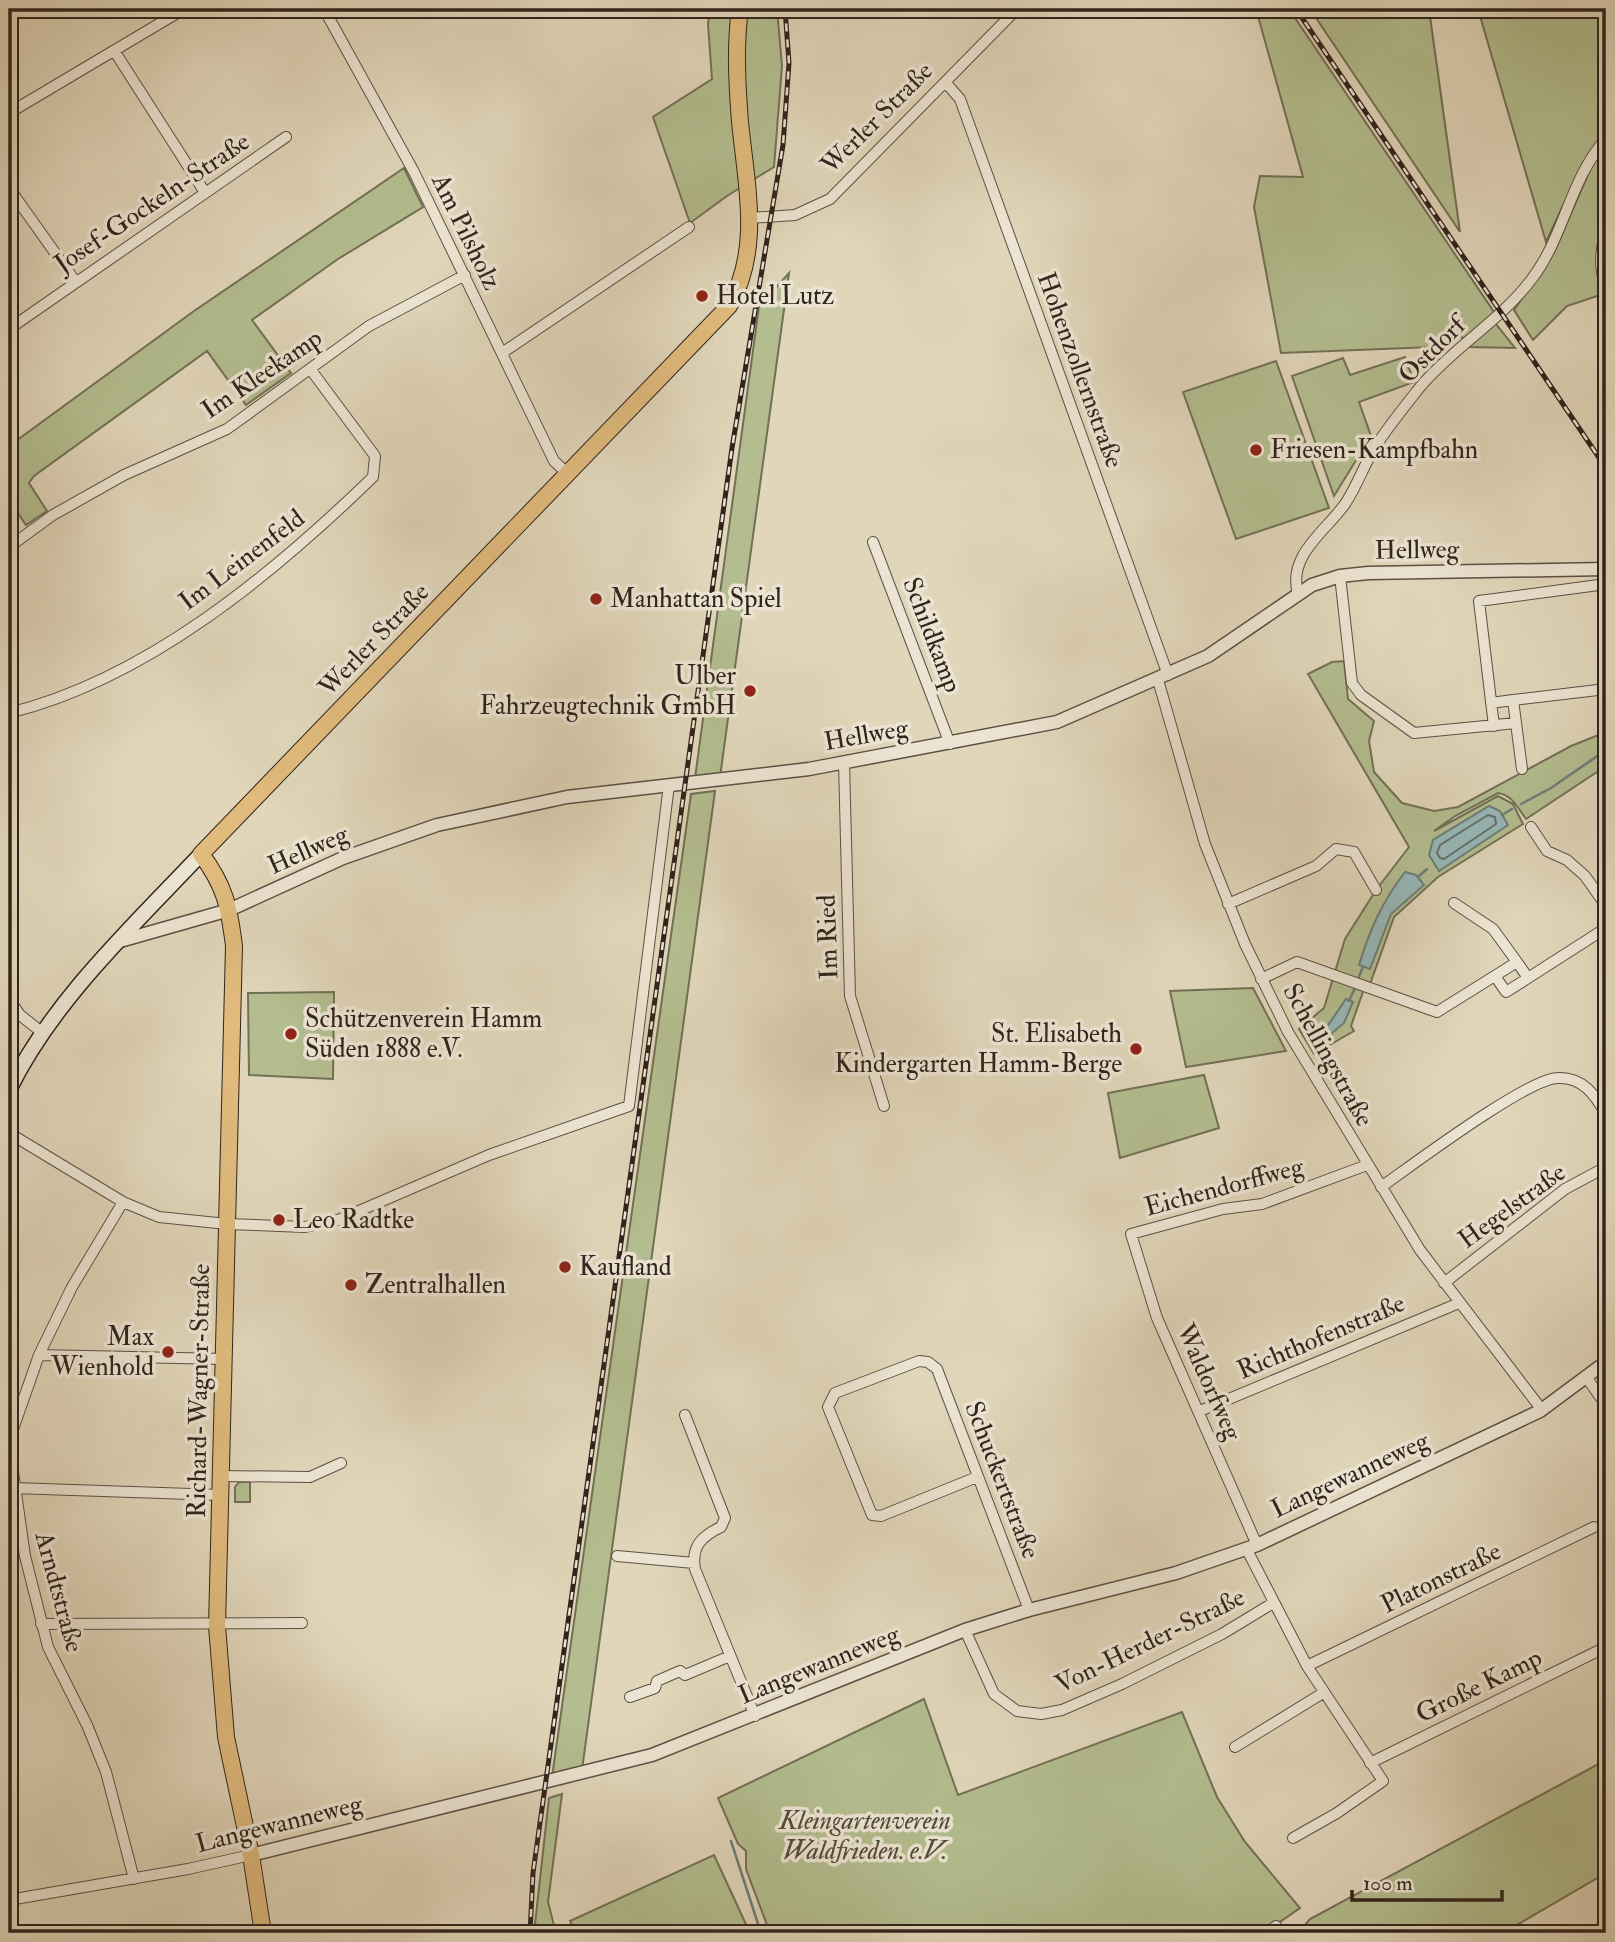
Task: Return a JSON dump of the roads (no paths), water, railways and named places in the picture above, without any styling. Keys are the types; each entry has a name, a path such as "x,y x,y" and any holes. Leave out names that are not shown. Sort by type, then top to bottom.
{"main road":[{"name":"Werler Straße","path":"9,1090 44,1034 77,989 120,940 729,306 740,284 748,255 749,218 738,90 740,9"},
{"name":"Richard-Wagner-Straße","path":"201,854 217,875 229,910 234,985 217,1626 226,1737 251,1855 263,1933"}],"street":[{"path":"9,113 184,9"},
{"name":"Am Pilsholz","path":"324,9 414,172 554,461 568,474"},
{"name":"Werler Straße","path":"749,218 795,215 830,199 1017,9"},
{"path":"115,52 204,191"},
{"name":"Hohenzollernstraße","path":"946,83 960,99 1163,678"},
{"name":"Josef-Gockeln-Straße","path":"9,329 204,191 286,137"},
{"name":"Ostdorf","path":"1298,594 1295,582 1305,549 1345,504 1376,446 1420,388 1472,335 1507,309 1533,278 1548,256 1587,167 1606,139"},
{"path":"9,188 75,281"},
{"path":"502,352 689,227"},
{"path":"1606,229 1600,257 1601,273 1606,286"},
{"name":"Im Kleekamp","path":"9,547 53,515 124,475 227,429 369,326 465,275"},
{"name":"Im Leinenfeld","path":"9,713 72,694 164,644 277,563 373,477 375,456 311,370"},
{"name":"Schildkamp","path":"873,542 950,744"},
{"name":"Hellweg","path":"120,940 229,910 392,838 437,825 567,797 844,763 1057,722 1163,678 1233,642 1312,585 1340,576 1368,573 1606,569"},
{"path":"1340,576 1352,683 1361,695 1414,733 1516,723"},
{"path":"1493,726 1479,601 1606,584"},
{"name":"Schellingstraße","path":"1163,678 1205,844 1227,904 1299,1053 1367,1165 1444,1283 1542,1410"},
{"path":"1491,702 1606,689"},
{"path":"1513,700 1522,769"},
{"name":"Im Ried","path":"844,763 850,996 884,1106"},
{"path":"9,1133 123,1202 177,1221 324,1224 452,1170 629,1106 670,785"},
{"path":"1531,827 1547,851 1567,860 1585,876 1605,901"},
{"path":"1227,904 1316,866 1336,849 1354,852 1376,890"},
{"path":"1454,903 1493,929 1528,978"},
{"path":"1495,976 1506,992 1606,928"},
{"path":"1261,979 1297,962 1437,1012 1517,962"},
{"path":"9,999 20,1015 44,1034"},
{"path":"1381,1187 1502,1104 1547,1079 1566,1078 1579,1083 1592,1092 1606,1114"},
{"name":"Eichendorffweg","path":"1131,1234 1223,1209 1262,1204 1367,1165"},
{"name":"Hegelstraße","path":"1444,1283 1565,1189 1606,1167"},
{"name":"Arndtstraße","path":"123,1202 72,1287 39,1355 13,1412 12,1432 13,1488 41,1624 48,1647 87,1725 106,1772 134,1879"},
{"name":"Waldorfweg","path":"1131,1234 1157,1318 1200,1411 1273,1603 1323,1693 1383,1781 1337,1813 1293,1838"},
{"name":"Richthofenstraße","path":"1200,1411 1459,1303"},
{"path":"39,1355 225,1359"},
{"name":"Schuckertstraße","path":"977,1477 881,1516 875,1516 868,1510 828,1407 830,1399 835,1393 919,1361 934,1366 1029,1610"},
{"name":"Langewanneweg","path":"9,1900 134,1879 251,1855 636,1760 755,1716 965,1630 1029,1610 1145,1581 1251,1546 1542,1410 1606,1362"},
{"path":"1586,1377 1606,1405"},
{"path":"685,1415 725,1518 721,1527 702,1538 695,1550 694,1563 755,1716"},
{"path":"221,1476 310,1477 341,1463"},
{"path":"13,1488 221,1495"},
{"name":"Platonstraße","path":"1307,1666 1594,1527"},
{"path":"617,1556 694,1563"},
{"name":"Von-Herder-Straße","path":"965,1630 994,1694 1017,1710 1041,1714 1070,1707 1122,1684 1222,1634 1273,1603"},
{"path":"41,1624 217,1626 302,1623"},
{"name":"Große Kamp","path":"1370,1763 1606,1647"},
{"path":"630,1697 655,1688 657,1681 680,1671 685,1675 730,1656"},
{"path":"1235,1747 1323,1693"},
{"path":"1266,1933 1276,1926"}],"water":[{"path":"1489,806 1500,811 1508,825 1439,871 1429,855 1433,840"},
{"path":"1405,872 1416,875 1424,885 1391,914 1370,969 1359,965 1378,916"},
{"path":"1346,999 1353,1002 1344,1023 1325,1039 1322,1034"}],"waterway":[{"path":"1521,804 1551,788 1606,750"},
{"path":"1502,815 1512,809"},
{"path":"1418,877 1427,869"},
{"path":"1358,979 1363,967"},
{"path":"1349,1001 1355,988"},
{"path":"731,1841 761,1933"}],"railway":[{"path":"530,1933 533,1873 732,448 783,145 789,63 785,9"},
{"path":"1296,9 1606,468"}],"place":[{"name":"Hotel Lutz","path":"702,296"},
{"name":"Friesen-Kampfbahn","path":"1256,450"},
{"name":"Manhattan Spiel","path":"596,599"},
{"name":"Ulber Fahrzeugtechnik GmbH","path":"750,691"},
{"name":"Schützenverein Hamm Süden 1888 e.V.","path":"291,1034"},
{"name":"St. Elisabeth Kindergarten Hamm-Berge","path":"1136,1049"},
{"name":"Leo Radtke","path":"279,1220"},
{"name":"Kaufland","path":"565,1267"},
{"name":"Zentralhallen","path":"351,1285"},
{"name":"Max Wienhold","path":"168,1352"}],"park label":[{"name":"Kleingartenverein Waldfrieden. e.V.","path":"865,1836"}]}
